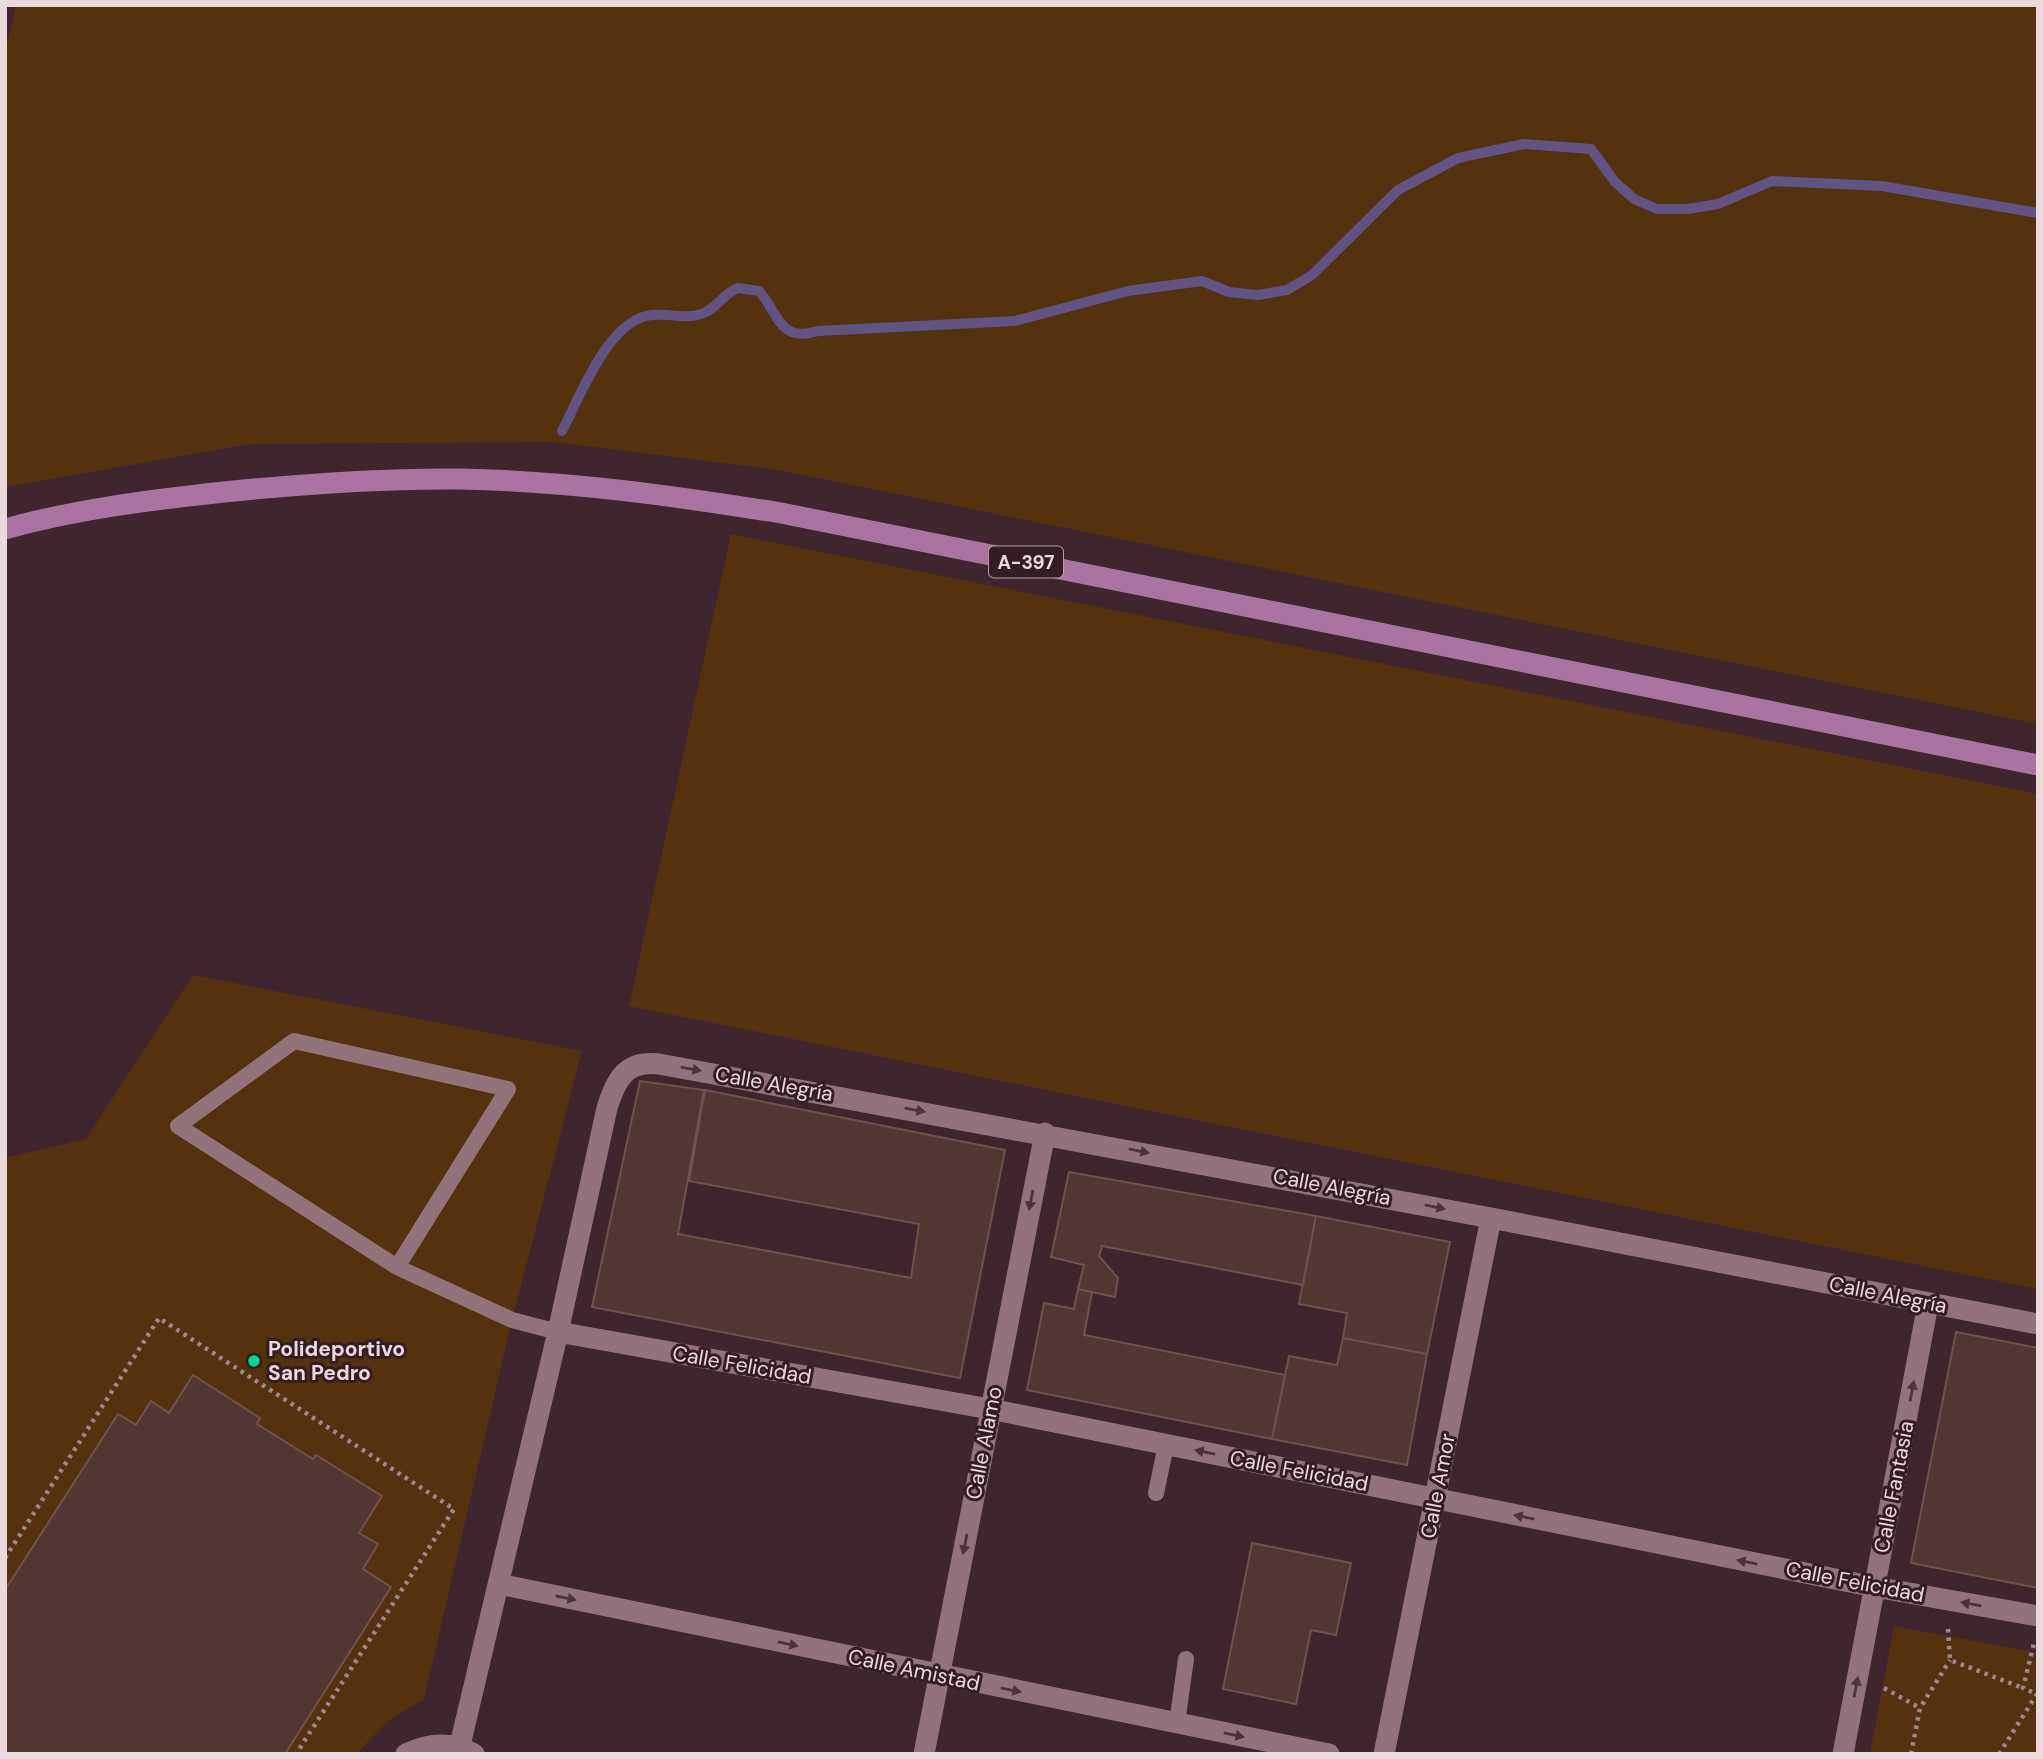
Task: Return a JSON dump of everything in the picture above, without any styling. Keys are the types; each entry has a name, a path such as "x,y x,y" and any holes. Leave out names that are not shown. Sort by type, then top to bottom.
{"main road":[{"name":"A-397","path":"5,529 141,501 391,480 527,482 661,494 782,513 2038,765"}],"street":[{"name":"Calle Alegría","path":"558,1332 607,1108 618,1078 635,1064 659,1064 1045,1133 2038,1324"},
{"name":"Calle Alamo","path":"924,1754 1045,1133"},
{"name":"Calle Amor","path":"1384,1754 1491,1217"},
{"name":"Calle Fantasia","path":"1843,1754 1928,1304"},
{"name":"Calle Felicidad","path":"558,1332 990,1409 1875,1587 2038,1616"},
{"path":"406,1754 434,1745 467,1749 499,1584 558,1332"},
{"name":"Calle Amistad","path":"499,1584 1329,1754"}],"lane":[{"path":"397,1267 508,1089 294,1041 178,1126 397,1267 512,1320 558,1332"},
{"path":"1156,1493 1166,1445"},
{"path":"1177,1723 1186,1659"}],"path":[{"path":"5,1558 159,1318 454,1509 296,1754"},
{"path":"1911,1754 1920,1709 1950,1660 1947,1626"},
{"path":"2024,1688 2035,1638"},
{"path":"1950,1660 2038,1694 1999,1754"},
{"path":"1858,1677 1870,1680 1920,1709"}],"shaded area":[{"path":"16,5 2038,5 2038,724 773,469 554,442 250,444 5,487 5,53"},
{"path":"731,534 2038,794 2038,1289 629,1006"},
{"name":"Polideportivo San Pedro","path":"193,975 582,1051 512,1320 424,1699 389,1720 356,1754 5,1754 5,1158 86,1139"},
{"path":"1894,1626 2038,1653 2038,1754 1870,1754"}],"building":[{"path":"640,1081 704,1090 678,1234 911,1278 919,1224 689,1181 705,1090 1005,1150 960,1378 592,1307"},
{"path":"1069,1172 1316,1216 1303,1285 1102,1246 1099,1256 1118,1278 1115,1297 1078,1289 1084,1265 1051,1257"},
{"path":"1316,1216 1450,1242 1427,1354 1343,1338 1347,1313 1299,1304"},
{"path":"1078,1289 1092,1292 1084,1335 1285,1375 1272,1439 1027,1390 1044,1303 1074,1309"},
{"path":"1956,1332 2038,1348 2038,1588 1911,1563"},
{"path":"1343,1338 1427,1354 1407,1465 1272,1439 1289,1356 1337,1365"},
{"path":"193,1375 260,1418 257,1424 313,1459 316,1455 382,1496 359,1533 378,1544 363,1569 391,1587 285,1754 5,1754 5,1590 118,1414 136,1425 151,1401 169,1413"},
{"path":"1252,1543 1351,1563 1336,1635 1311,1630 1296,1704 1223,1689"}],"waterway":[{"path":"562,431 596,365 619,333 632,322 653,315 690,316 704,313 738,288 759,291 781,324 795,333 805,334 818,331 1015,321 1128,291 1202,281 1229,292 1258,295 1287,290 1312,275 1398,190 1458,158 1524,144 1591,149 1615,182 1634,199 1657,209 1688,209 1718,204 1772,181 1882,186 2038,213"}],"place":[{"name":"Polideportivo San Pedro","path":"254,1361"}]}
